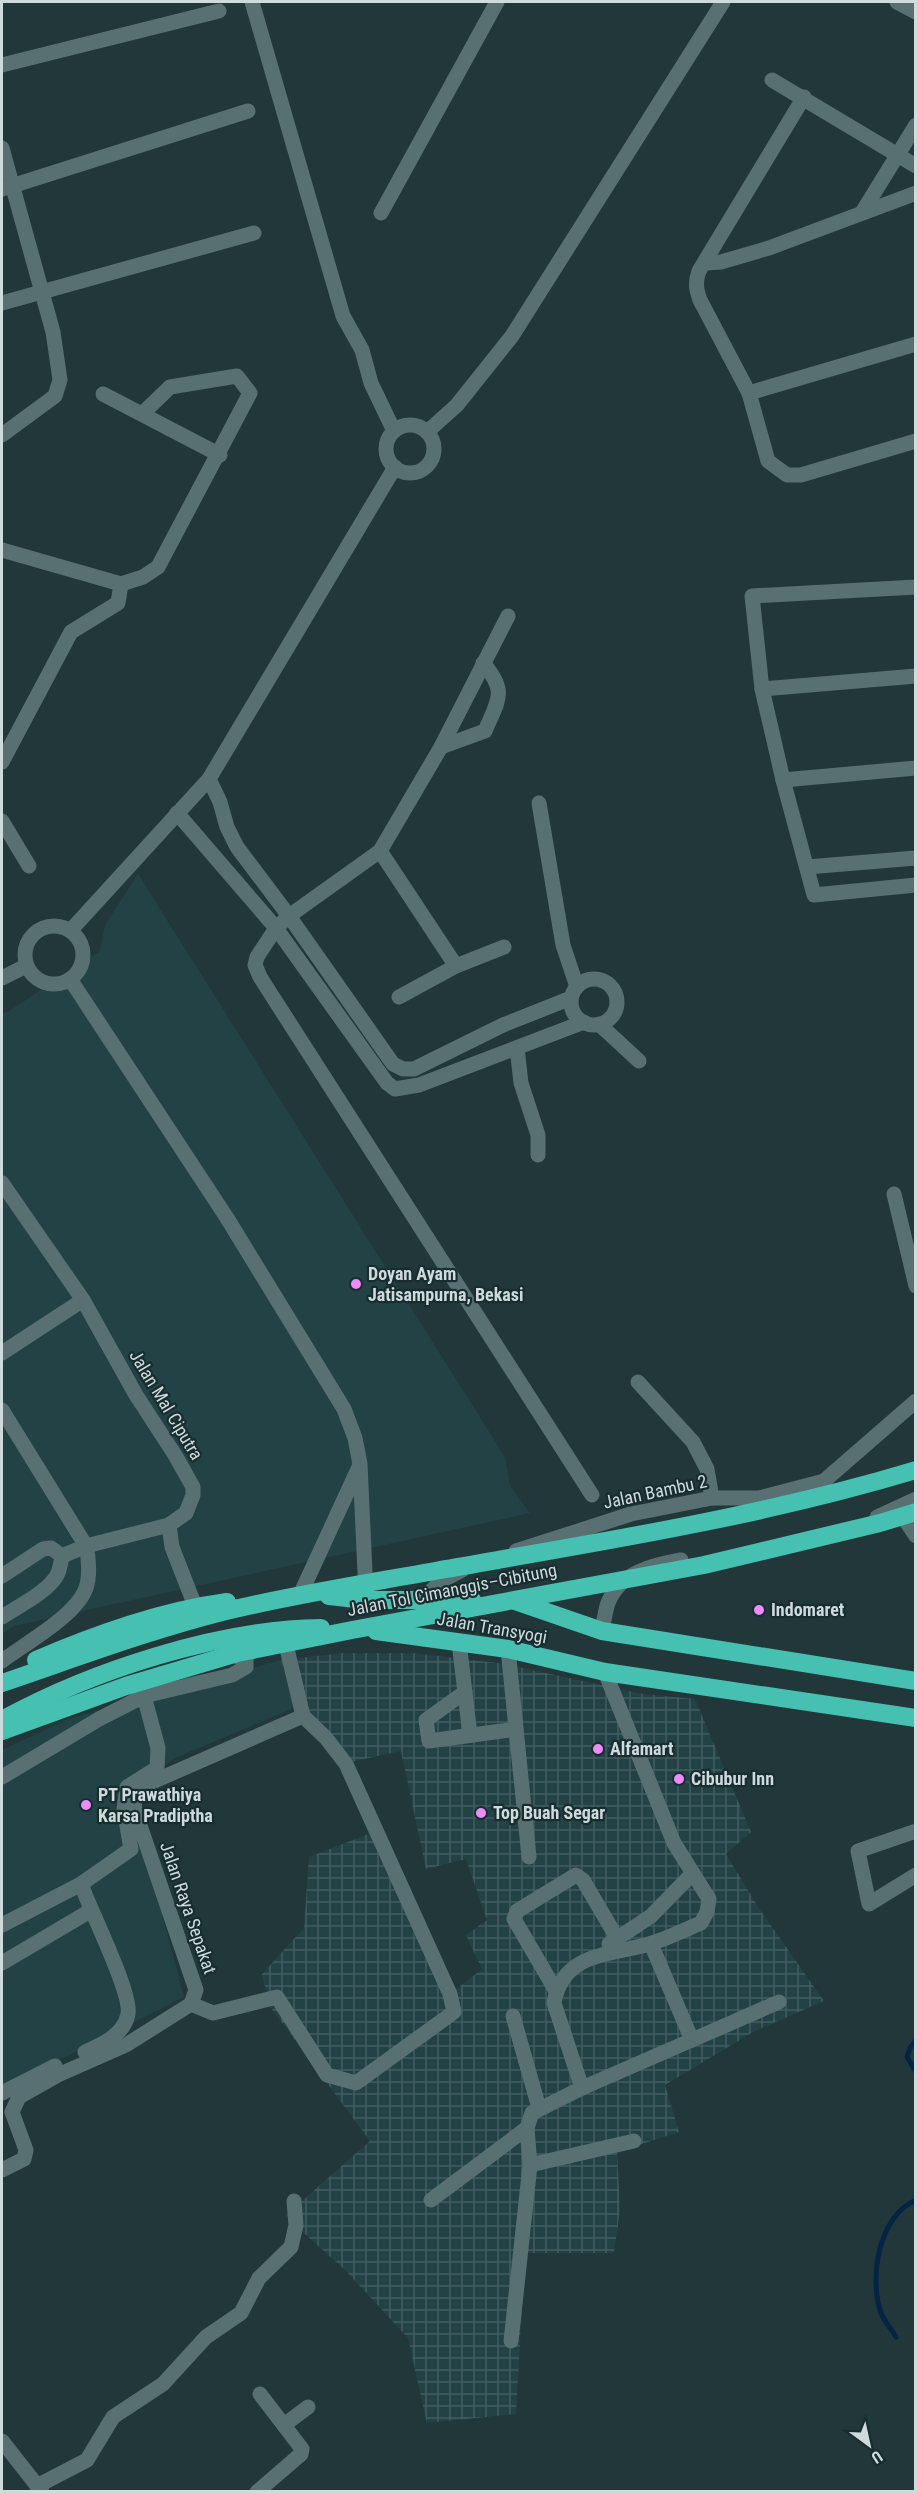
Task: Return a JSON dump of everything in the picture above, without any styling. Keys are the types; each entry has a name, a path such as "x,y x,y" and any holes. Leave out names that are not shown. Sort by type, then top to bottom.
{"highway":[{"name":"Jalan Tol Cimanggis–Cibitung","path":"2,1683 113,1645 226,1611 343,1587 696,1525 869,1484 915,1470"},
{"name":"Jalan Tol Cimanggis–Cibitung","path":"2,1731 126,1686 237,1653 704,1564 880,1523 915,1512"},
{"name":"Jalan Transyogi","path":"2,1675 73,1644 143,1620 195,1606 250,1598 300,1595 366,1600 424,1598 515,1601 603,1631 915,1682"},
{"name":"Jalan Transyogi","path":"2,1720 86,1681 144,1661 205,1644 282,1628 330,1628 387,1632 508,1649 605,1672 915,1719"}],"street":[{"path":"252,2 343,316 362,350 371,382 394,431"},
{"path":"381,213 496,2"},
{"path":"427,432 457,405 512,336 723,2"},
{"path":"897,2 915,12"},
{"path":"2,65 219,11"},
{"path":"772,80 914,164"},
{"path":"804,97 696,279 700,300 749,393 768,461 787,475 801,475 915,441"},
{"path":"7,187 248,111"},
{"path":"863,211 915,125"},
{"path":"2,148 7,187 43,292 53,332 60,380 55,396 2,435"},
{"path":"706,263 721,262 769,248 915,193"},
{"path":"2,303 254,233"},
{"path":"749,393 915,344"},
{"path":"2,550 121,584 143,577 158,567 220,455 250,393 237,376 170,387 142,413"},
{"path":"103,394 220,455"},
{"path":"417,425 427,432 434,448 428,465 412,472 395,467 386,453 387,442 394,431 417,425"},
{"path":"71,930 209,779 395,467"},
{"path":"2,762 71,632 118,603 121,584"},
{"path":"915,587 753,596 762,689 783,780 814,895 915,885"},
{"path":"508,616 441,747 381,851 289,916 276,928 257,957 255,965 260,977 592,1495"},
{"path":"441,747 485,731 500,695 495,677 483,663"},
{"path":"762,689 915,676"},
{"path":"783,780 915,768"},
{"path":"177,813 276,928 387,1083 395,1089 419,1086 517,1048 610,1017 616,1005 611,987 601,980 588,980 574,992 414,1069 404,1069 393,1064 289,916 237,848 209,779"},
{"path":"539,803 563,945 574,992 573,1012 591,1023 639,1061"},
{"path":"2,821 29,866"},
{"path":"381,851 456,966"},
{"path":"807,867 915,858"},
{"path":"51,925 71,930 80,941 84,955 80,969 62,983 45,983 37,979 26,966 24,955 26,943 32,934 51,925"},
{"path":"399,997 456,966 504,947"},
{"path":"2,978 26,966"},
{"path":"70,979 227,1218 344,1409 355,1438 360,1464 366,1600"},
{"path":"517,1048 521,1083 538,1135 538,1155"},
{"name":"Jalan Mal Ciputra","path":"2,1183 82,1300 136,1395 193,1487 193,1495 186,1513 169,1525"},
{"path":"894,1194 915,1286"},
{"path":"2,1353 82,1300"},
{"path":"638,1382 693,1442 707,1469 712,1498"},
{"name":"Jalan Bambu 2","path":"424,1598 441,1581 457,1572 555,1537 631,1514 712,1498 759,1498 824,1481 915,1401"},
{"path":"2,1410 86,1546 88,1564 86,1588 71,1611 2,1661"},
{"path":"300,1595 360,1464"},
{"path":"603,1631 608,1602 625,1578 654,1565 773,1545 878,1517 915,1499"},
{"path":"897,1508 915,1536"},
{"path":"62,1556 86,1546 169,1525 171,1548 195,1606"},
{"path":"2,1576 44,1549 51,1548 62,1556"},
{"path":"2,1617 35,1596 58,1575 62,1556"},
{"path":"2,2170 24,2159 26,2150 12,2112 19,2097 58,2075 126,2045 191,2004 213,2013 277,1997 327,2075 356,2083 450,2016 454,2010 450,1994 346,1764 326,1738 303,1717 282,1628"},
{"path":"459,1642 470,1735"},
{"path":"2,1777 99,1719 144,1696 232,1675 246,1667 246,1660 205,1644"},
{"path":"508,1649 529,1857"},
{"path":"581,1962 651,1944 701,1923 705,1918 709,1899 674,1843 605,1672"},
{"path":"465,1692 426,1720 429,1741 516,1729"},
{"path":"2,1926 81,1884 131,1849 124,1809 127,1787 158,1768 158,1748 144,1696"},
{"name":"Jalan Raya Sepakat","path":"191,2004 196,1990 147,1852 135,1811 134,1798 143,1786 303,1717"},
{"path":"915,1831 858,1851 869,1904 915,1875"},
{"path":"582,2088 554,2003 556,1991 570,1970 651,1916 693,1873"},
{"path":"556,1991 514,1919 517,1911 576,1875 583,1880 617,1938"},
{"path":"2,2092 105,2043 117,2034 127,2019 125,1989 90,1911 81,1884"},
{"path":"2,1963 90,1911"},
{"path":"651,1944 692,2040"},
{"path":"511,2341 530,2165 527,2128 532,2113 582,2088 779,2002"},
{"path":"513,2016 539,2108"},
{"path":"431,2200 527,2128"},
{"path":"530,2165 633,2141"},
{"path":"2,2441 40,2489 87,2460 113,2417 163,2384 206,2337 241,2313 259,2278 291,2247 296,2225 294,2201"},
{"path":"257,2492 301,2454 302,2449 260,2394"},
{"path":"284,2426 308,2407"}],"shaded area":[{"path":"138,874 505,1457 510,1486 530,1513 14,1626 2,1634 2,1014 100,951 105,925"},
{"path":"343,1653 414,1653 505,1664 643,1694 695,1699 751,1832 726,1854 760,1910 824,2001 753,2032 665,2085 679,2132 617,2152 620,2209 614,2253 525,2253 516,2414 427,2423 408,2338 346,2271 285,2216 370,2141 269,2005 262,1974 304,1928 309,1857 379,1830 449,1995 482,1969 466,1935 487,1920 466,1859 426,1869 401,1751 341,1764 294,1708 281,1660"},
{"path":"281,1660 294,1708 175,1758 130,1792 184,1997 2,2089 2,1750 68,1719"}],"waterway":[{"path":"916,2040 907,2057 916,2072"},
{"path":"896,2337 881,2313 876,2283 877,2267 885,2234 893,2220 903,2208 916,2200"}],"place":[{"name":"Doyan Ayam Jatisampurna, Bekasi","path":"356,1284"},
{"name":"Indomaret","path":"759,1610"},
{"name":"Alfamart","path":"598,1749"},
{"name":"Cibubur Inn","path":"679,1779"},
{"name":"PT Prawathiya Karsa Pradiptha","path":"86,1805"},
{"name":"Top Buah Segar","path":"481,1813"}]}
